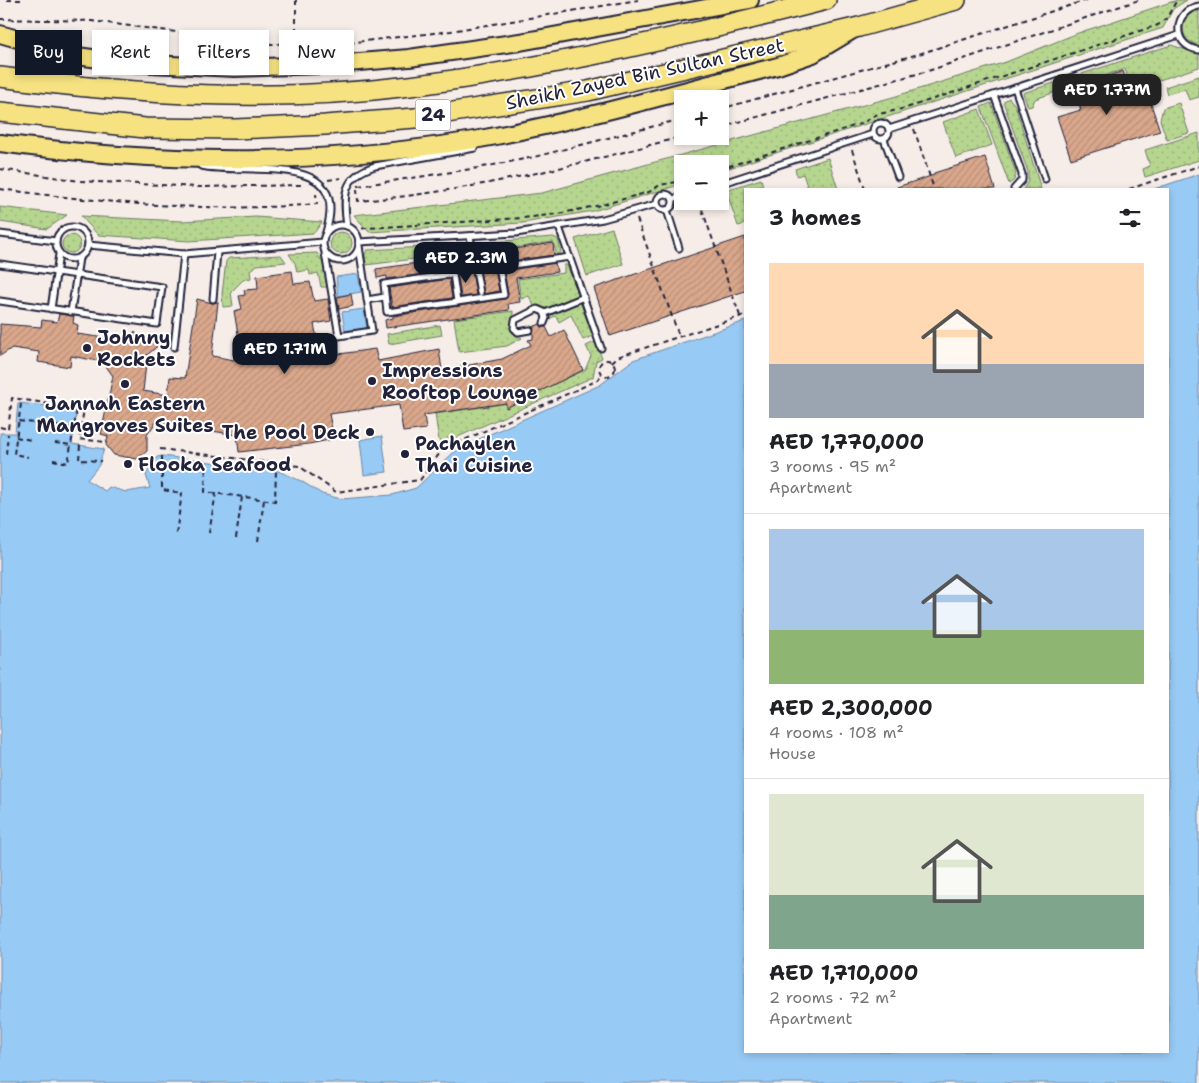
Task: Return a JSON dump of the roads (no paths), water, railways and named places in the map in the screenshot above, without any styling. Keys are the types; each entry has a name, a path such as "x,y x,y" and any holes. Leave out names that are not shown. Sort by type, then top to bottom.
{"highway":[{"name":"Sheikh Zayed Bin Sultan Street","path":"0,77 146,93 233,96 322,93 409,86 581,56 826,0"},
{"name":"Sheikh Zayed Bin Sultan Street","path":"0,112 145,128 236,129 415,118 588,90 859,27 956,0"}],"main road":[{"path":"1,42 77,56 142,64 235,68 365,62 520,42 750,0"},
{"path":"0,143 83,152 179,158 249,159 332,155 428,146 561,123 796,61 829,46 859,27"}],"lane":[{"path":"1199,6 1191,7 1181,16 1178,23 1179,35 1188,47 1199,50"},
{"path":"889,129 1179,35"},
{"path":"1015,88 1046,180"},
{"path":"994,95 1022,174 1022,180 1015,188"},
{"path":"880,123 885,124 889,129 888,136 884,139 876,138 873,134 873,128 880,123"},
{"path":"179,158 213,168 297,172 310,175 319,181 326,191 330,212 323,242 339,336 372,331 359,244 350,227 344,203 346,190 353,179 362,171 376,166 478,147 517,132"},
{"path":"729,181 873,134"},
{"path":"884,139 898,177"},
{"path":"661,194 669,195 673,199 672,206 667,210 662,210 656,204 661,194"},
{"path":"359,244 516,233 603,219 656,204"},
{"path":"667,210 679,248"},
{"path":"326,232 336,226 350,227"},
{"path":"51,309 59,254 56,241 62,230 73,227 82,231 88,245 83,255 79,258 68,259 59,254"},
{"path":"559,227 601,348"},
{"path":"0,234 56,241"},
{"path":"470,236 480,294"},
{"path":"88,245 184,254 323,242"},
{"path":"325,253 334,260 346,261 355,255 359,244"},
{"path":"212,299 217,252"},
{"path":"174,347 184,254"},
{"path":"71,312 79,258"},
{"path":"457,302 453,274 384,284 387,312 457,302 504,295 499,267 570,258"},
{"path":"0,264 162,287 156,324 0,301"},
{"path":"367,300 385,297"},
{"path":"530,330 518,332 514,328 515,320 537,309 545,313 584,297"},
{"path":"544,323 545,313"}],"water":[{"path":"1199,174 1199,1083 0,1083 0,433 15,433 18,403 77,409 72,444 104,449 99,465 87,480 105,491 109,487 126,492 150,488 146,475 157,457 162,456 276,470 301,481 322,494 341,499 392,495 416,488 453,453 479,439 600,385 633,360 744,321 744,1053 1169,1053 1169,188 1157,188"},
{"path":"358,274 361,292 338,296 336,277"},
{"path":"364,309 367,328 345,331 342,312"},
{"path":"382,436 387,472 364,475 360,440"}],"place":[{"name":"Johnny Rockets","path":"87,348"},
{"name":"Impressions Rooftop Lounge","path":"372,381"},
{"name":"Jannah Eastern Mangroves Suites","path":"125,384"},
{"name":"The Pool Deck","path":"370,432"},
{"name":"Pachaylen Thai Cuisine","path":"405,454"},
{"name":"Flooka Seafood","path":"128,464"}]}
